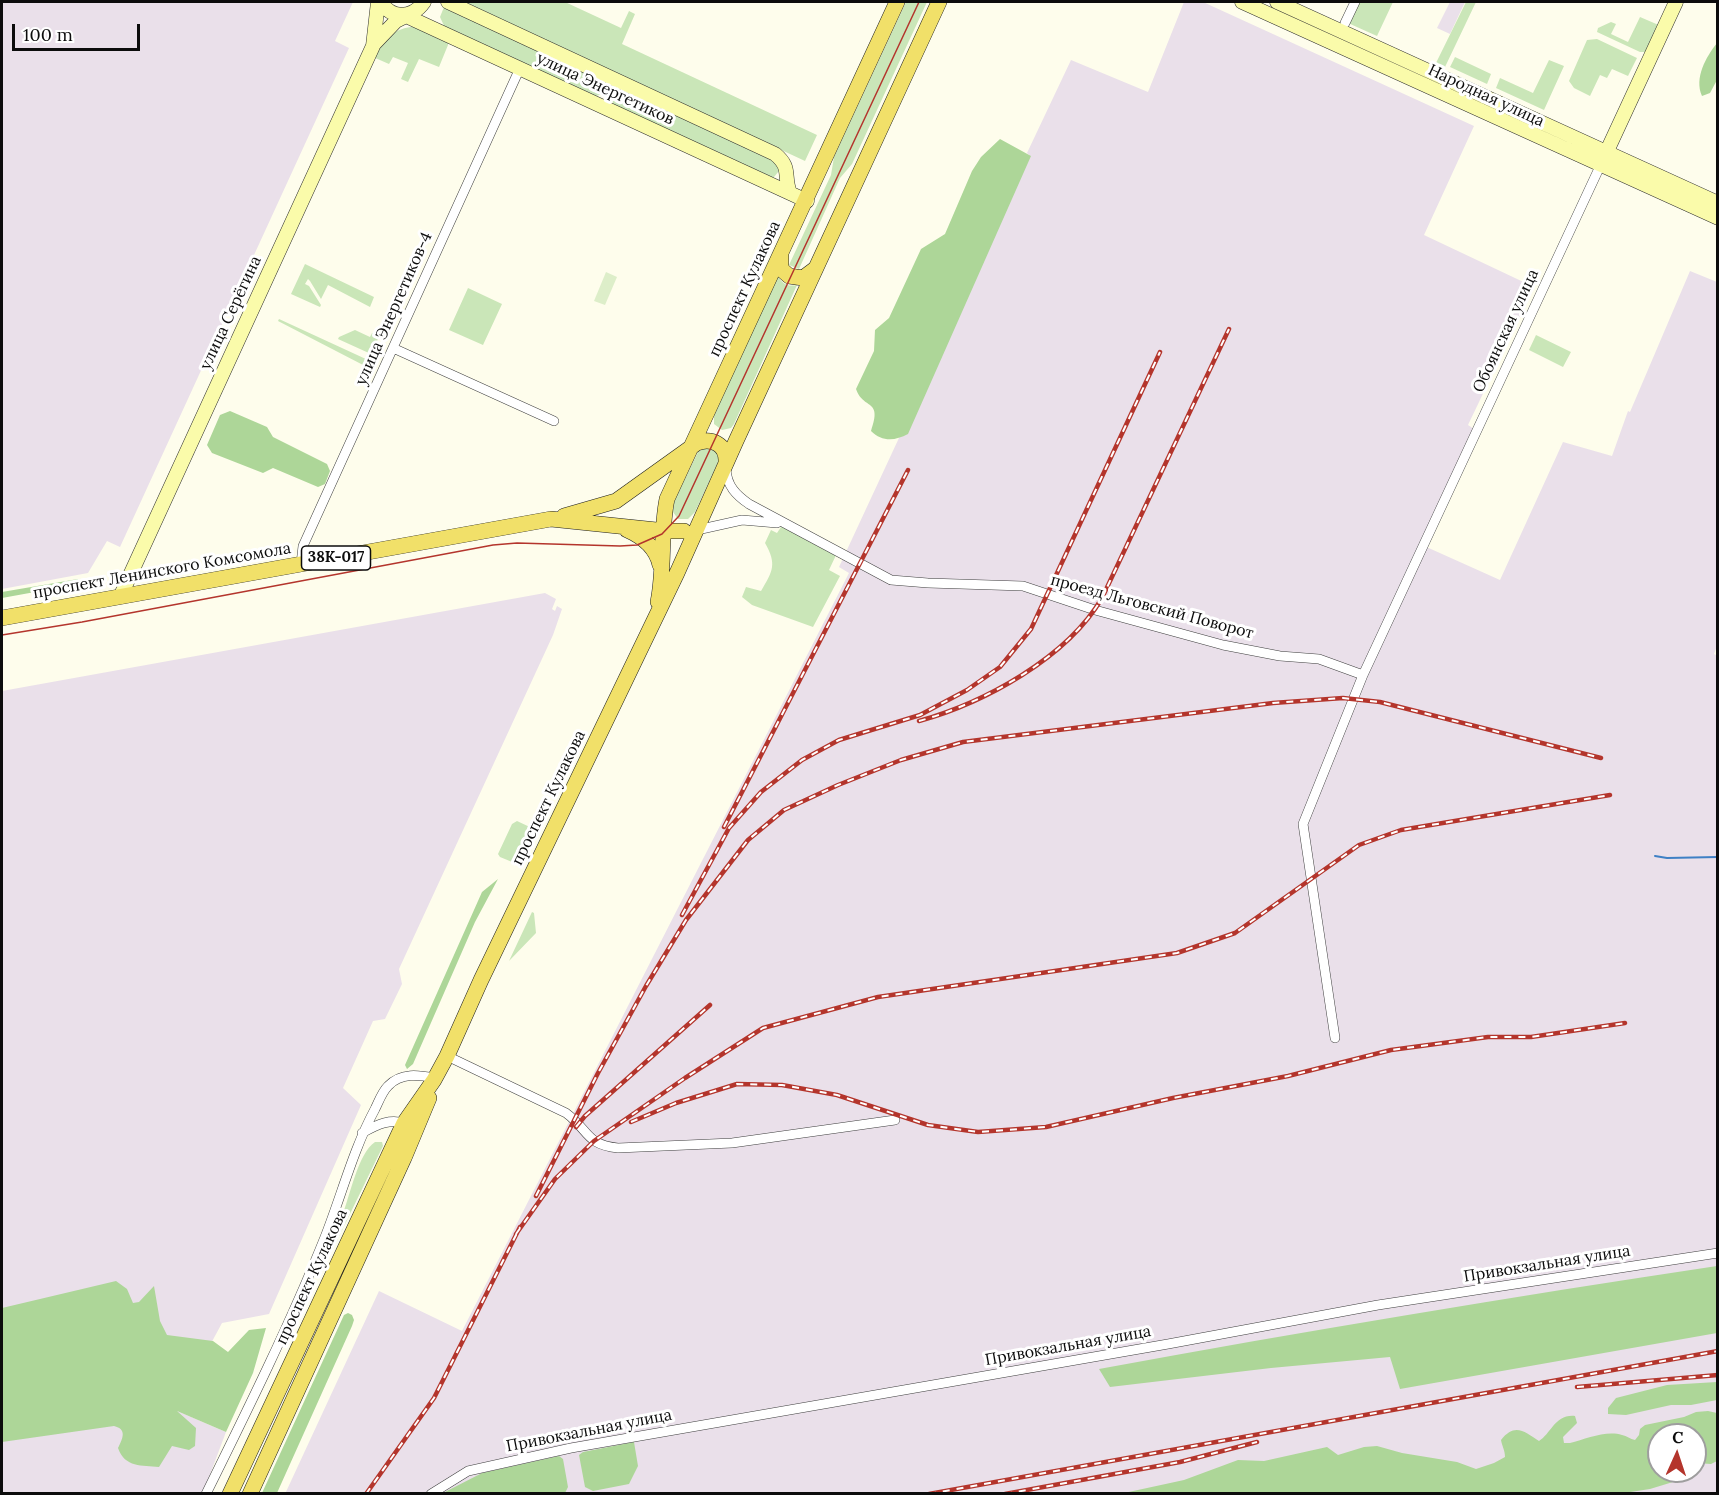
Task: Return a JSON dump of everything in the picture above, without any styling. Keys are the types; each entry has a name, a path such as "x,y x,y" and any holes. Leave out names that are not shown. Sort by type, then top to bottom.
{"main road":[{"name":"проспект Кулакова","path":"551,519 616,501 692,446 897,2"},
{"path":"726,462 939,2"},
{"path":"781,253 781,269 789,276 803,278 815,269"},
{"path":"654,619 662,573 663,531 667,499 692,446 704,440 715,442 724,450 726,462"},
{"name":"проспект Кулакова","path":"230,1494 447,1056 654,619 691,531 726,462"},
{"path":"667,499 668,519 673,526 691,531"},
{"name":"проспект Ленинского Комсомола","path":"2,618 551,519 663,531 691,531"},
{"path":"598,523 630,532 649,543 659,560 662,573"},
{"name":"проспект Кулакова","path":"250,1494 411,1125"}],"street":[{"name":"улица Энергетиков","path":"379,2 386,10 406,16 807,201"},
{"path":"373,46 379,2"},
{"path":"373,46 391,26 415,11 424,2"},
{"name":"улица Энергетиков","path":"448,2 775,154 784,161 787,168 790,193"},
{"name":"Народная улица","path":"1242,2 1718,218"},
{"name":"Народная улица","path":"1277,2 1718,203"},
{"path":"1346,23 1355,2"},
{"name":"Обоянская улица","path":"1364,675 1676,2"},
{"name":"улица Серёгина","path":"121,595 373,46"},
{"name":"улица Энергетиков-4","path":"301,564 303,546 520,68"},
{"path":"393,348 554,421"},
{"name":"проезд Льговский Поворот","path":"726,462 726,478 738,496 891,580 1023,586 1095,610 1223,645 1280,656 1319,659 1364,675"},
{"path":"691,531 742,520 789,525"},
{"path":"1335,1038 1303,824 1364,675"},
{"path":"447,1056 566,1113 594,1142 603,1147 732,1143 895,1120"},
{"path":"206,1494 302,1292 326,1235 362,1133 390,1083 405,1076 418,1075 435,1079"},
{"path":"362,1133 395,1120 411,1125"},
{"name":"Привокзальная улица","path":"430,1494 468,1471 571,1448 1378,1305 1718,1253"}],"shaded area":[{"path":"2,2 353,2 335,41 349,48 120,547 107,541 88,573 2,589"},
{"path":"1184,2 1203,2 1474,126 1424,235 1534,287 1468,425 1474,429 1422,545 1500,580 1563,442 1612,456 1628,411 1630,412 1690,271 1717,282 1718,643 1714,654 1718,656 1717,1493 285,1494 379,1291 462,1331 849,573 839,567 1030,156 1027,153 1071,60 1148,92"},
{"path":"1450,2 1465,2 1450,34 1437,28"},
{"path":"545,593 556,599 552,609 555,611 557,606 562,609 553,635 399,969 402,984 385,1019 373,1021 343,1088 361,1105 269,1314 222,1323 175,1410 226,1432 203,1493 2,1494 2,691"}],"green space":[{"path":"464,2 565,2 621,28 629,11 635,14 622,44 817,135 805,161"},
{"path":"906,2 927,2 852,164 840,178 799,269 789,265 831,175 834,157"},
{"path":"1357,2 1393,2 1377,36 1348,23"},
{"path":"1466,2 1476,2 1445,67 1436,63"},
{"path":"444,7 605,82 605,90 595,96 445,28 440,17"},
{"path":"1640,17 1661,26 1647,52 1640,52 1597,32 1598,28 1611,22 1616,24 1611,34 1628,42"},
{"path":"420,26 448,41 448,45 439,67 419,59 408,82 401,79 408,63 393,57 389,64 373,57 381,43 392,34 404,28"},
{"path":"1597,39 1637,58 1628,76 1612,69 1607,78 1600,75 1590,96 1574,88 1569,81 1587,40"},
{"path":"1717,43 1717,80 1710,93 1702,96 1700,75 1705,61"},
{"path":"1455,57 1491,74 1487,84 1450,67"},
{"path":"1549,60 1564,66 1544,110 1496,88 1500,78 1533,93"},
{"path":"622,88 778,160 779,171 774,177 769,177 614,105 613,94"},
{"path":"1000,139 1031,156 908,434 898,438 884,439 871,431 875,413 856,389 874,351 875,330 889,318 921,249 945,234 972,171 981,157"},
{"path":"305,264 374,297 370,307 328,285 321,299 308,279 305,284 309,286 321,305 320,307 291,294"},
{"path":"606,272 617,277 605,305 594,301"},
{"path":"778,276 786,284 797,285 734,424 731,428 722,430 714,424 714,416"},
{"path":"468,288 502,304 483,345 449,330"},
{"path":"279,319 368,360 365,366 278,321"},
{"path":"355,330 370,337 372,333 379,337 371,354 338,339"},
{"path":"1536,335 1571,352 1563,367 1529,350"},
{"path":"230,411 267,427 273,437 327,464 330,471 325,484 318,487 273,468 263,473 212,453 207,445 220,415"},
{"path":"707,447 718,453 718,462 695,512 688,519 678,519 673,512 674,502 698,452"},
{"path":"781,527 788,528 837,553 829,570 840,576 813,627 752,605 742,597 746,587 761,591 765,584 771,573 772,562 765,543 771,530 777,533"},
{"path":"78,579 79,584 2,598 2,592"},
{"path":"517,821 534,829 517,864 498,854 512,824"},
{"path":"498,879 475,922 413,1064 407,1069 405,1065 482,892"},
{"path":"532,912 536,933 509,961"},
{"path":"375,1142 382,1142 383,1146 331,1253 326,1251 340,1220 359,1165"},
{"path":"1717,1266 1717,1333 1400,1389 1390,1357 1110,1387 1099,1369 1408,1315"},
{"path":"116,1281 127,1289 133,1303 139,1302 154,1286 160,1321 167,1335 213,1341 228,1352 249,1330 266,1328 253,1373 226,1432 177,1411 196,1428 195,1446 189,1450 172,1446 159,1467 135,1464 125,1459 118,1448 122,1437 121,1429 114,1426 2,1442 2,1308"},
{"path":"348,1313 354,1320 352,1326 277,1493 262,1493 344,1315"},
{"path":"1717,1382 1717,1400 1691,1405 1671,1405 1626,1415 1608,1414 1608,1408 1616,1398 1667,1385"},
{"path":"1696,1412 1717,1413 1717,1461 1711,1464 1707,1464 1707,1423 1655,1423"},
{"path":"1568,1416 1575,1416 1577,1423 1563,1437 1564,1443 1609,1434 1622,1435 1635,1440 1640,1429 1647,1425 1647,1483 1670,1483 1624,1493 1124,1493 1184,1480 1238,1460 1264,1461 1327,1447 1338,1455 1364,1447 1377,1446 1402,1453 1457,1462 1476,1469 1505,1457 1501,1440 1511,1431 1520,1430 1539,1441 1558,1421"},
{"path":"634,1442 638,1466 629,1484 593,1491 585,1487 579,1455 583,1452"},
{"path":"559,1456 563,1459 568,1487 565,1493 443,1493 482,1473"}],"waterway":[{"path":"1655,856 1667,858 1718,857"}],"tram line":[{"path":"2,635 493,545 517,543 637,545 662,534 679,516 919,2"}],"railway":[{"path":"919,721 970,703 1022,675 1046,659 1087,620 1102,598 1229,329"},
{"path":"682,915 729,828 761,792 802,760 839,740 920,715 967,690 1000,667 1031,629 1160,352"},
{"path":"724,827 908,470"},
{"path":"536,1196 598,1073 686,920 748,840 784,810 838,785 901,760 963,742 1273,703 1343,698 1380,702 1601,758"},
{"path":"516,1234 555,1179 594,1141 763,1028 878,997 1177,953 1235,933 1359,845 1401,830 1610,795"},
{"path":"576,1127 585,1116 710,1005"},
{"path":"631,1122 676,1103 737,1084 782,1085 837,1095 928,1125 978,1132 1046,1127 1173,1098 1288,1076 1391,1050 1488,1037 1531,1037 1625,1023"},
{"path":"366,1494 434,1398 520,1227"},
{"path":"929,1494 1718,1351"},
{"path":"1577,1387 1718,1375"},
{"path":"1005,1494 1180,1462 1257,1442"}]}
